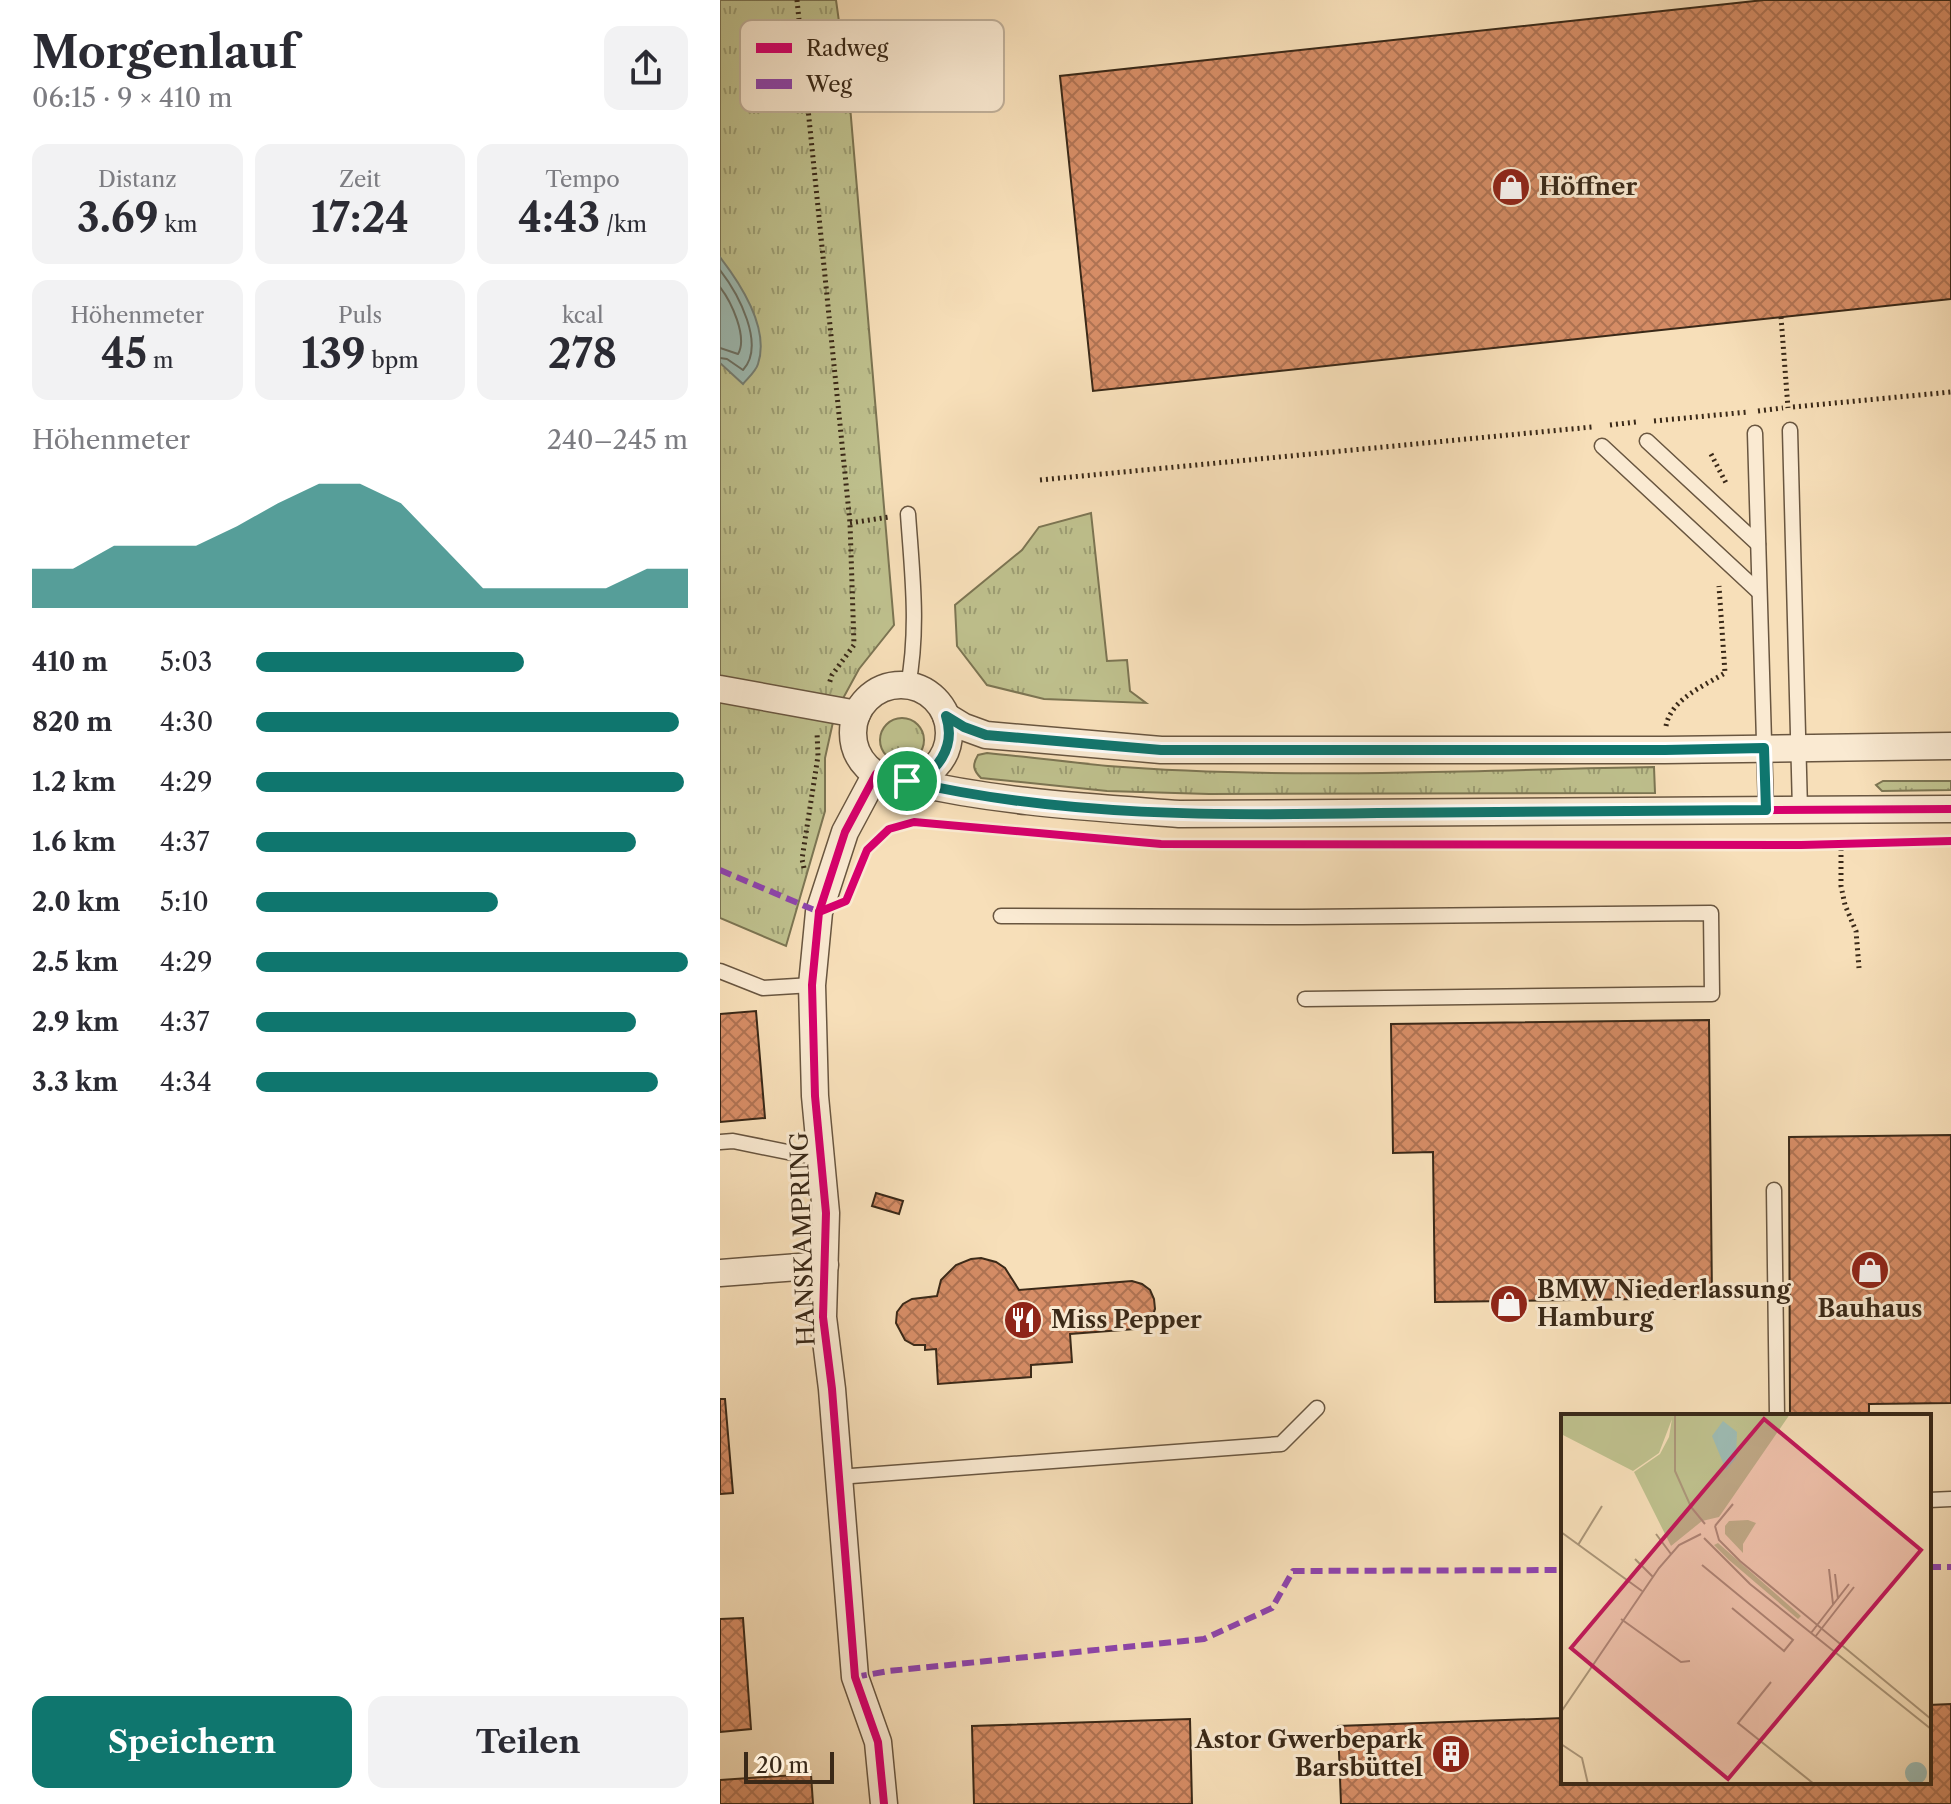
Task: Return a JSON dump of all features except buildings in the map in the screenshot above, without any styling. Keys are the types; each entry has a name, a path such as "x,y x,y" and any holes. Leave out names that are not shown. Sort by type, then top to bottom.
{"street":[{"path":"1951,746 1665,750 1161,750 986,735 946,716 934,698 908,686 888,687 875,693 864,702 853,727 855,747 861,760 876,774 891,780 1002,799 1179,814 1951,809"},
{"path":"720,689 857,714"},
{"path":"907,781 929,772 944,754 949,739 946,716"},
{"name":"HANSKAMPRING","path":"876,774 845,832 819,912 812,985 815,1096 826,1213 823,1317 855,1677 878,1742 884,1804"},
{"name":"HANSKAMPRING","path":"720,1273 825,1265"}],"lane":[{"path":"1790,430 1800,810"},
{"path":"1755,433 1766,810"},
{"path":"1647,441 1758,544"},
{"path":"1602,446 1759,592"},
{"path":"908,514 915,649 908,686"},
{"path":"1001,916 1711,913 1712,994 1305,999"},
{"path":"720,971 763,988 812,985"},
{"path":"720,1142 733,1141 822,1159"},
{"path":"1774,1190 1777,1414"},
{"path":"838,1477 1281,1444 1317,1408"},
{"path":"1931,1500 1951,1499"}],"path":[{"path":"797,0 799,20"},
{"path":"808,112 850,523 854,645 832,675 817,714 818,756 802,859 819,912"},
{"path":"1781,317 1788,408"},
{"path":"1040,480 1951,392"},
{"path":"1708,415 1709,426"},
{"path":"850,523 908,514"},
{"path":"1665,731 1674,707 1725,673 1721,596 1714,577"},
{"path":"1841,843 1841,886 1856,931 1859,968"}],"green space":[{"path":"720,0 836,0 839,20 740,20 740,112 851,112 894,625 859,669 835,713 825,758 825,811 786,946 720,918"},
{"path":"1091,513 1107,661 1127,660 1130,691 1146,703 1044,699 987,685 957,646 955,605 1022,550 1039,527"},
{"path":"902,718 917,725 924,740 917,755 902,762 887,755 880,740 887,725"},
{"path":"987,753 1108,766 1244,772 1381,773 1654,767 1655,793 1209,794 1107,791 981,778 974,765 978,755"},
{"path":"1883,781 1951,781 1951,790 1882,791 1876,785"}],"water":[{"path":"720,257 744,293 757,321 760,336 758,364 743,384 720,363"}],"marked path":[{"path":"720,870 819,912 823,911"},
{"path":"1931,1567 1951,1567"},
{"path":"855,1677 1204,1639 1272,1608 1293,1571 1561,1570"}],"cycle path":[{"path":"876,774 845,832 819,912 812,985 815,1096 826,1213 823,1317 832,1389 855,1677 878,1742 884,1804"},
{"path":"907,781 1008,799 1179,814 1951,809"},
{"path":"819,912 846,901 867,850 889,829 914,822 1161,844 1801,845 1951,841"}],"place":[{"name":"Höffner","path":"1511,187"},
{"name":"Bauhaus","path":"1870,1270"},
{"name":"BMW Niederlassung Hamburg","path":"1509,1304"},
{"name":"Miss Pepper","path":"1023,1320"},
{"name":"Astor Gwerbepark Barsbüttel","path":"1451,1754"}],"route":[{"path":"946,716 986,735 1161,750 1764,748 1766,810 1179,814 987,797 907,781 922,777 940,761 949,739 946,716"}]}
